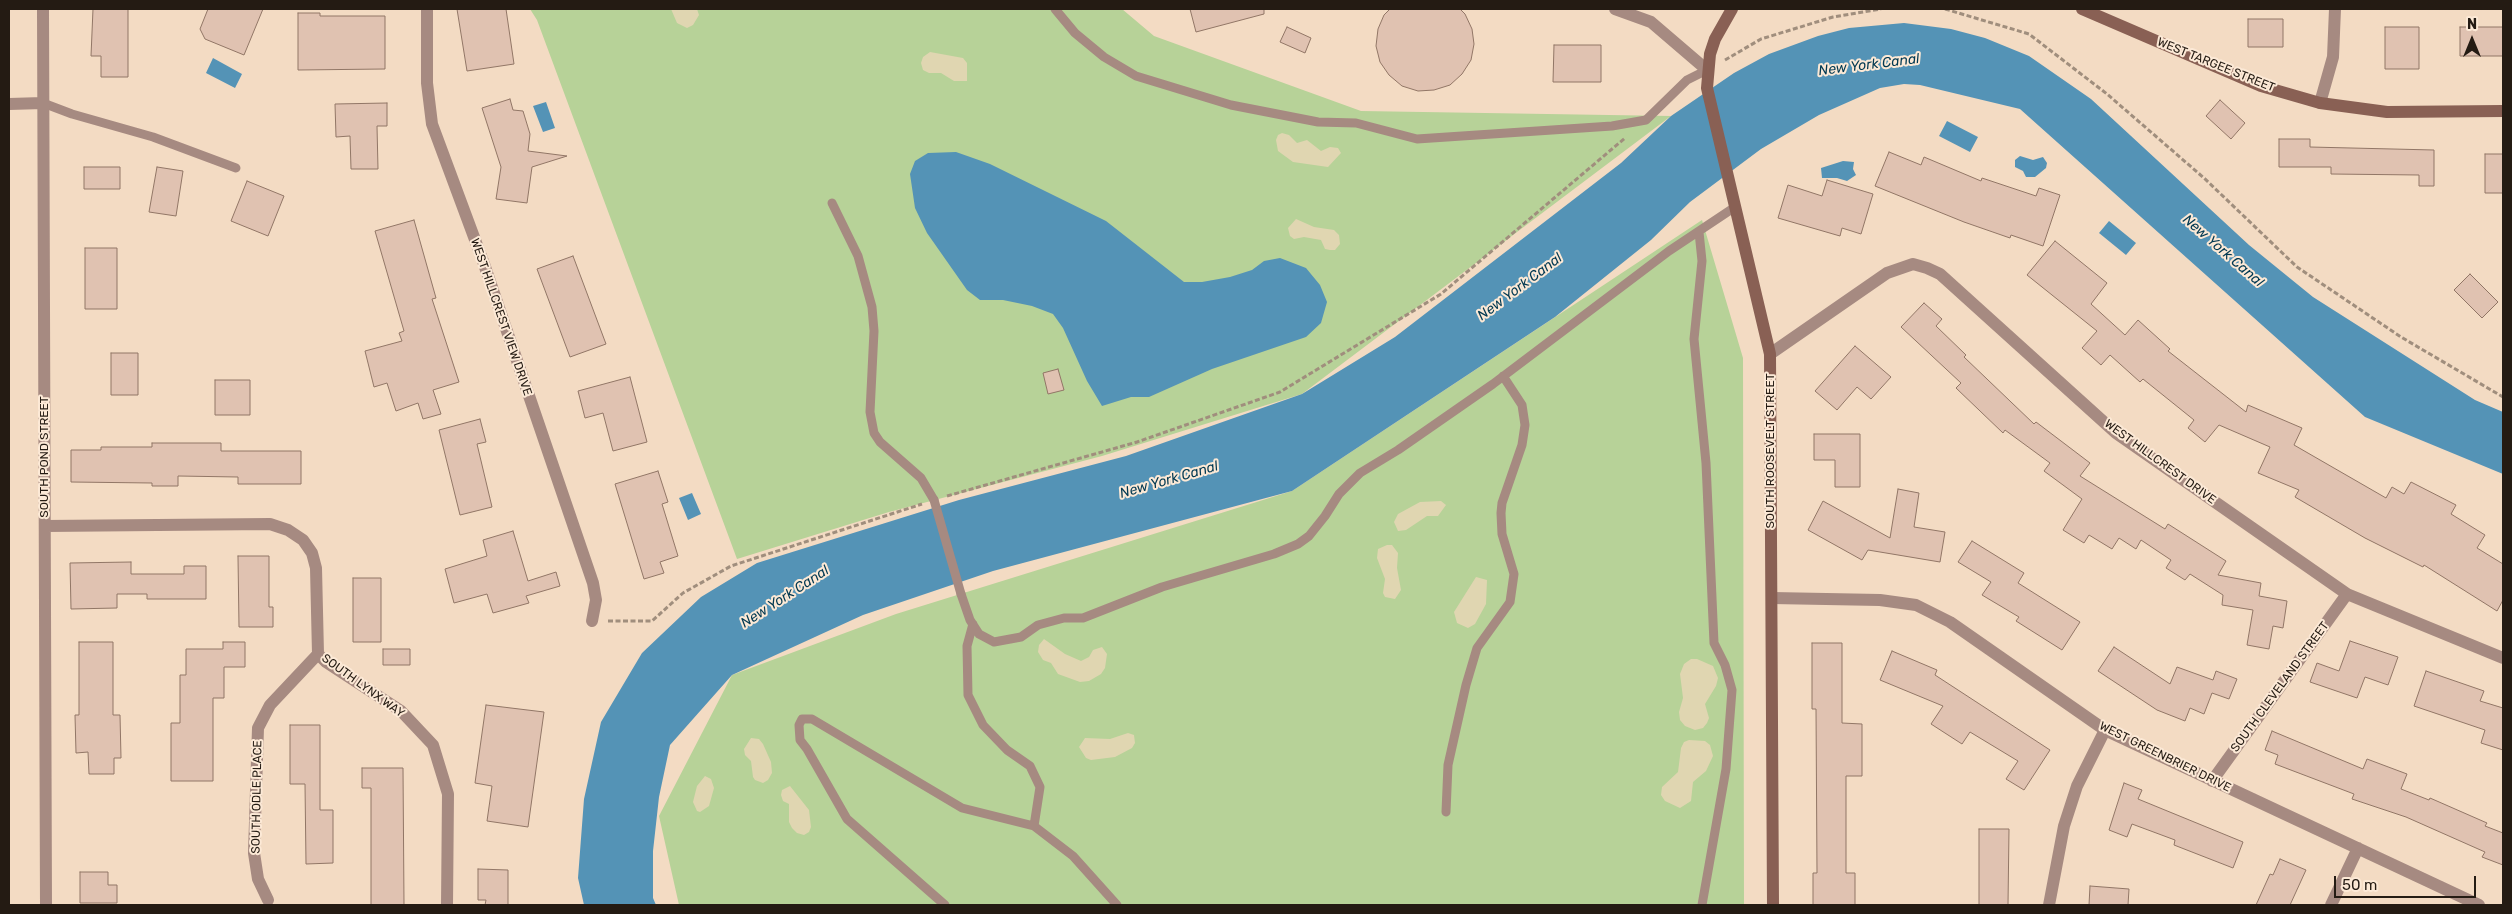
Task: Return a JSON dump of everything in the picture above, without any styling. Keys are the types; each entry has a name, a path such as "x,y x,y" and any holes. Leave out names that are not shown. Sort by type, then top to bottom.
{"street":[{"name":"SOUTH POND STREET","path":"43,9 46,905"},
{"name":"WEST HILLCREST VIEW DRIVE","path":"427,9 427,83 432,124 484,264 592,583 596,600 592,621"},
{"path":"1615,9 1651,22 1707,70"},
{"name":"SOUTH ROOSEVELT STREET","path":"1732,9 1715,39 1707,70 1707,88 1770,354 1773,905"},
{"name":"WEST TARGEE STREET","path":"2082,9 2261,86 2320,103 2386,112 2503,111"},
{"path":"2320,103 2333,57 2335,9"},
{"path":"9,104 43,103"},
{"name":"WEST HILLCREST DRIVE","path":"1770,354 1887,273 1913,264 1927,268 1940,274 2116,433 2347,594 2503,658"},
{"name":"SOUTH LYNX WAY","path":"45,526 270,524 288,530 303,540 312,553 316,568 318,654 326,662 401,711 433,745 448,794 447,905"},
{"name":"SOUTH CLEVELAND STREET","path":"2212,780 2347,594"},
{"name":"WEST GREENBRIER DRIVE","path":"1772,598 1880,600 1916,605 1950,622 2105,730 2479,905"},
{"name":"SOUTH ODLE PLACE","path":"268,900 258,879 254,853 258,728 270,705 318,654"},
{"path":"2049,905 2064,826 2077,786 2105,730"},
{"path":"2331,905 2358,848"}],"lane":[{"path":"1054,9 1075,33 1104,57 1136,76 1231,106 1318,122 1356,123 1417,139 1612,126 1646,120 1687,80 1707,70"},
{"path":"43,103 72,114 153,136 236,168"},
{"path":"832,203 858,256 872,307 874,330 870,412 874,433 880,442 921,478 938,499 961,594 973,624 980,634 994,642 1021,637 1038,626 1064,618 1083,618 1162,586 1274,554 1298,544 1309,536 1326,516 1339,494 1360,473 1398,450 1503,376 1583,315 1735,207"},
{"path":"1699,232 1702,261 1694,339 1706,463 1714,644 1725,665 1732,690 1726,770 1702,905"},
{"path":"1446,812 1448,765 1466,685 1477,648 1510,602 1514,574 1502,534 1501,513 1502,503 1522,445 1525,425 1522,404 1503,376"},
{"path":"973,624 967,646 968,695 983,726 1007,750 1030,766 1040,787 1034,826"},
{"path":"945,905 847,820 800,740 799,726 802,720 812,719 962,808 1034,826 1073,856 1117,905"}],"path":[{"path":"1707,70 1762,39 1833,17 1881,9"},
{"path":"1945,9 2029,34 2107,94 2204,178 2298,267 2401,337 2503,397"},
{"path":"938,499 1137,442 1280,392 1441,294 1646,120"},
{"path":"592,621 652,621 683,593 732,566 923,504"}],"green space":[{"path":"530,9 1122,9 1154,36 1361,111 1671,116 1302,394 1102,456 889,512 737,559 537,20"},
{"path":"1702,220 1743,358 1744,905 679,905 659,816 732,675 896,614 1292,491"}],"sand":[{"path":"671,9 697,9 699,15 693,25 687,28 677,23"},
{"path":"930,52 963,58 967,63 967,81 954,81 941,73 929,73 923,70 921,63 923,57"},
{"path":"1282,133 1289,135 1297,143 1307,140 1321,151 1330,147 1338,148 1341,153 1328,167 1293,162 1278,151 1276,140 1278,135"},
{"path":"1296,219 1314,227 1334,230 1339,235 1340,244 1335,250 1330,250 1325,249 1321,240 1304,237 1294,239 1290,236 1288,228"},
{"path":"1441,501 1446,505 1438,516 1427,516 1406,530 1398,531 1394,522 1398,514 1420,502"},
{"path":"1392,545 1398,553 1397,568 1401,590 1395,599 1385,597 1383,593 1385,579 1377,558 1378,549"},
{"path":"1476,577 1487,580 1486,604 1475,624 1468,628 1457,623 1454,612"},
{"path":"1044,639 1065,654 1081,661 1089,657 1093,650 1102,647 1107,654 1105,668 1101,674 1089,681 1080,682 1058,674 1051,663 1043,660 1038,652 1039,645"},
{"path":"1691,659 1697,659 1713,666 1718,678 1716,686 1705,704 1709,718 1707,723 1703,728 1695,730 1685,726 1680,720 1679,712 1683,698 1680,674 1684,664"},
{"path":"1128,733 1134,735 1135,743 1132,748 1115,757 1091,760 1086,758 1079,747 1085,738 1110,739"},
{"path":"751,738 759,739 771,762 772,773 768,780 763,783 755,780 753,777 751,761 745,755 744,749"},
{"path":"1689,740 1705,741 1710,745 1713,756 1706,771 1693,782 1691,801 1680,808 1665,801 1661,795 1662,787 1678,772 1681,748 1684,742"},
{"path":"705,776 711,779 714,788 709,806 700,812 697,811 693,802 697,786"},
{"path":"790,786 809,810 811,827 809,832 804,835 797,833 792,828 789,822 789,804 783,801 781,795 782,790"}],"water":[{"name":"New York Canal","path":"1904,23 1951,29 1985,38 2029,56 2091,99 2249,245 2313,297 2475,400 2503,412 2503,474 2365,417 2020,109 1920,85 1904,84 1880,88 1819,115 1761,149 1690,202 1651,240 1555,317 1292,491 993,571 863,615 732,675 670,745 659,797 653,851 653,898 656,905 584,905 578,878 584,799 601,722 642,653 701,597 757,563 959,500 1126,456 1302,394 1395,337 1621,163 1671,116 1734,73 1769,54 1818,36 1849,28"},
{"path":"213,58 242,74 235,88 206,73"},
{"path":"546,102 555,128 543,132 533,106"},
{"path":"1947,121 1978,137 1970,152 1939,136"},
{"path":"956,152 990,164 1106,221 1184,282 1202,282 1230,277 1252,270 1264,261 1280,258 1306,268 1320,285 1327,302 1321,323 1306,337 1212,369 1149,397 1131,397 1102,406 1087,381 1063,328 1053,314 1032,306 1003,300 980,300 967,290 927,233 915,208 910,174 915,161 928,153"},
{"path":"2020,156 2033,160 2043,157 2047,163 2046,168 2035,177 2026,177 2023,171 2015,167 2015,160"},
{"path":"1843,161 1854,162 1853,169 1856,175 1847,181 1837,178 1822,178 1821,168"},
{"path":"2109,221 2136,243 2126,255 2099,233"},
{"path":"692,493 701,514 688,520 679,498"}],"building":[{"path":"93,9 128,9 128,77 101,77 101,56 91,56"},
{"path":"208,9 263,9 244,55 205,39 200,29"},
{"path":"457,9 506,9 514,64 467,71"},
{"path":"1190,9 1264,9 1264,14 1196,32"},
{"path":"1390,9 1460,9 1465,14 1472,29 1474,44 1471,60 1462,74 1450,85 1434,90 1418,91 1402,86 1389,75 1380,62 1376,46 1378,29 1384,15"},
{"path":"298,13 320,13 320,16 385,16 385,69 298,70"},
{"path":"2248,19 2283,19 2283,47 2248,47"},
{"path":"1287,27 1311,38 1305,53 1280,42"},
{"path":"2385,27 2419,27 2419,69 2385,69"},
{"path":"2460,27 2503,27 2503,56 2460,56"},
{"path":"1554,45 1601,45 1601,82 1553,82"},
{"path":"510,99 513,110 523,111 530,134 528,151 567,156 532,167 527,203 496,199 501,167 482,108"},
{"path":"2220,100 2245,123 2231,139 2206,116"},
{"path":"387,103 387,126 377,126 378,169 351,169 350,136 336,137 335,104"},
{"path":"2279,139 2310,139 2310,147 2434,150 2434,186 2419,186 2419,175 2331,174 2331,167 2279,167"},
{"path":"1889,152 1921,165 1924,157 1981,181 1982,178 2036,196 2039,188 2060,195 2043,246 2011,235 2010,238 1964,222 1875,186"},
{"path":"2485,154 2503,154 2503,193 2485,193"},
{"path":"84,167 120,167 120,189 84,189"},
{"path":"157,167 183,171 176,216 149,212"},
{"path":"1827,180 1873,194 1861,234 1842,228 1840,236 1778,218 1788,185 1822,196"},
{"path":"247,181 284,196 268,236 231,221"},
{"path":"414,220 436,298 432,299 459,382 433,390 441,414 423,419 418,403 396,411 387,383 374,387 365,351 402,341 399,333 404,331 375,231"},
{"path":"2055,241 2107,283 2091,304 2125,335 2138,320 2170,349 2168,351 2246,412 2248,405 2302,428 2294,445 2386,498 2392,487 2404,494 2411,482 2456,505 2451,514 2485,535 2477,548 2503,564 2503,600 2497,611 2424,565 2423,567 2365,538 2295,497 2299,490 2258,473 2270,447 2219,425 2205,442 2188,428 2194,420 2143,379 2140,382 2110,355 2101,365 2082,348 2097,331 2027,275"},
{"path":"85,248 117,248 117,309 85,309"},
{"path":"573,256 606,344 570,357 537,269"},
{"path":"2470,274 2498,302 2482,318 2454,290"},
{"path":"1924,303 1942,319 1936,326 1966,355 1964,357 2034,424 2036,422 2090,463 2080,476 2165,529 2168,524 2226,561 2218,575 2261,583 2259,596 2287,601 2283,628 2273,626 2269,649 2247,645 2253,610 2222,605 2223,595 2190,574 2185,580 2166,568 2171,560 2141,540 2136,549 2119,538 2112,549 2089,535 2084,543 2063,530 2082,499 2044,471 2050,463 2005,430 2003,433 1956,388 1961,383 1901,327"},
{"path":"1855,346 1891,377 1871,399 1857,387 1837,410 1815,391"},
{"path":"111,353 138,353 138,395 111,395"},
{"path":"1058,369 1064,390 1048,394 1043,373"},
{"path":"630,377 647,442 613,451 603,413 585,418 578,391"},
{"path":"215,380 250,380 250,415 215,415"},
{"path":"480,419 486,442 477,444 492,507 460,515 439,430"},
{"path":"1814,434 1860,434 1860,487 1835,487 1835,460 1814,460"},
{"path":"152,443 221,443 221,451 301,451 301,484 238,484 238,477 178,476 178,486 152,486 152,483 71,482 71,450 101,450 101,447 152,447"},
{"path":"658,471 668,502 662,504 678,556 660,562 664,573 644,579 615,484"},
{"path":"1898,489 1919,493 1914,527 1945,532 1940,562 1868,550 1862,560 1808,530 1823,501 1890,538"},
{"path":"513,531 528,581 556,572 560,586 526,596 529,603 493,613 487,594 454,603 445,569 487,556 483,540"},
{"path":"1972,541 2024,573 2018,583 2080,622 2062,650 2016,621 2019,617 1982,595 1991,582 1958,562"},
{"path":"238,556 269,556 269,607 273,607 273,627 239,627"},
{"path":"131,562 131,574 184,574 184,566 206,566 206,599 147,599 147,594 117,594 117,608 71,609 70,563"},
{"path":"353,578 381,578 381,642 353,642"},
{"path":"2350,641 2398,657 2388,685 2365,677 2357,698 2310,682 2317,663 2339,671"},
{"path":"79,642 113,642 113,715 120,715 121,758 114,758 114,774 89,774 88,752 76,753 75,715 79,715"},
{"path":"223,642 245,642 245,667 224,667 224,698 213,698 213,781 171,781 171,723 180,723 180,675 186,675 186,649 223,649"},
{"path":"1812,643 1842,643 1842,723 1862,724 1862,776 1846,776 1846,873 1855,873 1855,905 1813,905 1813,873 1817,873 1816,709 1812,709"},
{"path":"2114,647 2170,684 2177,667 2213,680 2216,671 2237,679 2229,699 2212,693 2204,714 2190,708 2185,721 2157,710 2098,671"},
{"path":"383,649 410,649 410,665 383,665"},
{"path":"1892,651 1937,670 1935,675 2050,750 2024,790 2006,779 2018,761 1970,732 1962,744 1931,724 1943,706 1880,680"},
{"path":"2426,671 2484,691 2480,701 2503,708 2503,750 2481,743 2485,730 2414,706"},
{"path":"486,705 544,712 528,827 487,821 492,786 475,783"},
{"path":"290,725 320,725 320,810 333,810 333,863 306,864 305,784 290,784"},
{"path":"2272,731 2363,769 2367,759 2407,774 2401,789 2429,800 2430,798 2487,823 2485,826 2503,833 2503,865 2482,857 2485,852 2406,817 2352,799 2354,794 2275,764 2278,755 2265,750"},
{"path":"362,768 403,768 404,905 371,905 371,788 362,788"},
{"path":"2124,783 2142,790 2138,799 2243,842 2233,868 2174,845 2175,840 2132,824 2127,837 2109,830"},
{"path":"1979,829 2009,829 2008,905 1979,905"},
{"path":"2280,859 2306,870 2290,905 2256,905 2270,874 2273,875"},
{"path":"478,869 508,870 508,905 485,905 486,900 478,900"},
{"path":"80,872 108,872 108,885 117,885 117,903 80,903"},
{"path":"2090,886 2129,889 2128,905 2089,905"}]}
